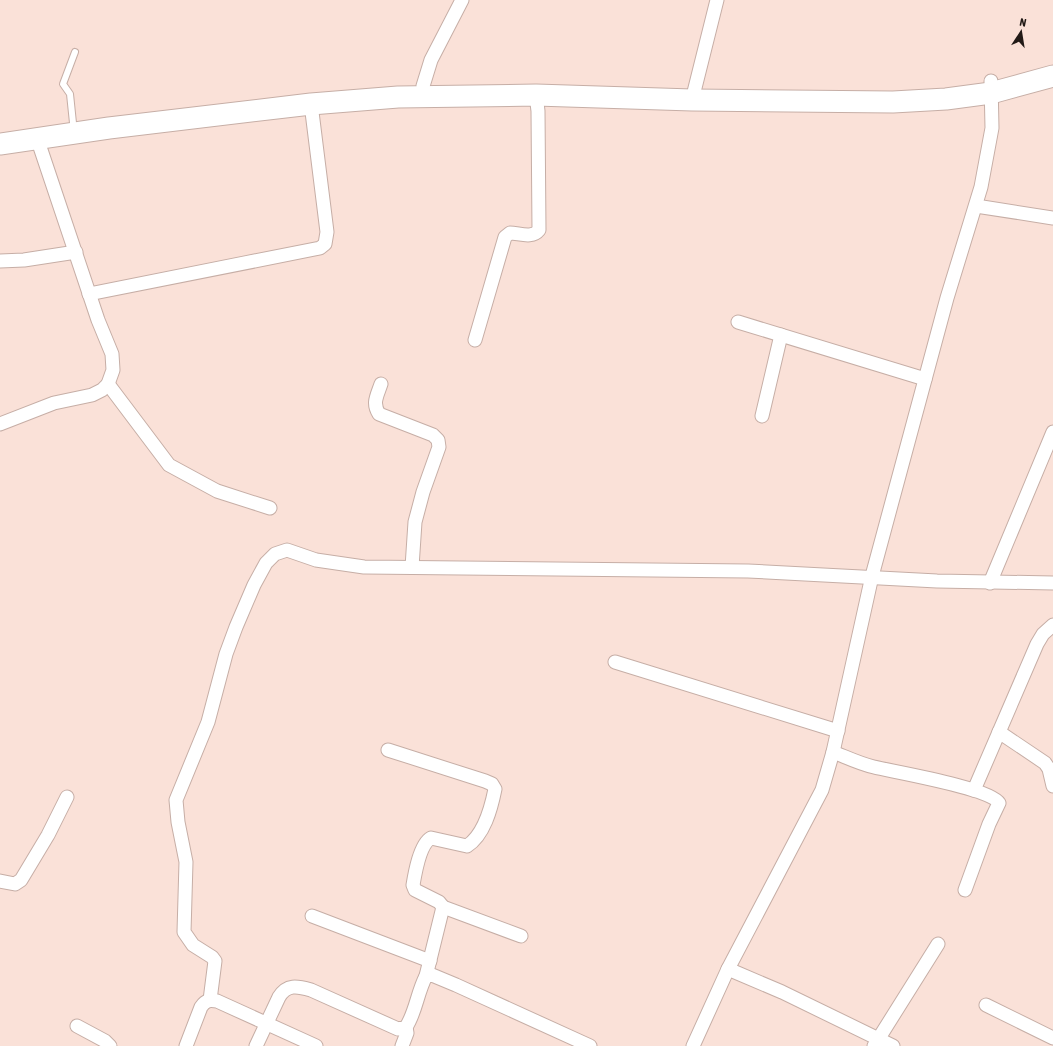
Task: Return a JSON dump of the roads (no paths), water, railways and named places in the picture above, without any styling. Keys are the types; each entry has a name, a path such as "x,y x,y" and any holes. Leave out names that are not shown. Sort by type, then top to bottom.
{"highway":[{"path":"0,133 73,123 228,106 322,92 423,86 539,86 693,95 894,102 946,99 991,87 1053,66"},
{"path":"991,87 1053,76"},
{"path":"0,144 37,138 311,104 406,96 693,95"}],"street":[{"path":"423,86 431,60 462,0"},
{"path":"693,95 717,0"},
{"path":"693,1046 728,969 822,790 838,731 872,576 947,298 976,206 991,134 991,87"},
{"path":"475,340 505,237 510,233 536,234 539,230 538,111 536,95"},
{"path":"90,294 320,248 325,244 327,232 311,104"},
{"path":"0,424 54,403 92,395 102,390 108,384 113,370 112,354 98,320 37,138"},
{"path":"976,206 1053,218"},
{"path":"0,261 24,260 76,252"},
{"path":"738,322 925,379"},
{"path":"762,416 781,335"},
{"path":"108,384 169,465 218,491 270,508"},
{"path":"381,384 375,402 379,414 433,435 438,440 439,447 423,492 415,522 412,567"},
{"path":"990,583 1053,432"},
{"path":"210,1000 215,961 212,957 193,945 184,932 183,924 186,862 178,822 176,800 208,722 226,654 254,585 266,563 275,554 287,550 316,560 364,567 748,571 990,583 1053,583"},
{"path":"974,790 1037,644 1043,634 1053,625"},
{"path":"615,662 838,731"},
{"path":"998,732 1031,752 1045,763 1049,769 1053,786"},
{"path":"388,750 492,784 495,789 480,833 475,840 467,846 458,845 441,839 431,838 426,840 413,885 415,890 439,902 443,907 521,936"},
{"path":"833,752 872,767 974,790 996,798 999,803 989,824 965,890"},
{"path":"0,881 15,884 21,880 48,835 66,797"},
{"path":"402,1046 407,1033 406,1028 410,1021 426,976 443,907"},
{"path":"312,916 430,961"},
{"path":"876,1043 938,944"},
{"path":"728,969 830,1015 876,1043 893,1046"},
{"path":"426,976 432,975 456,985 590,1046"},
{"path":"256,1046 283,990 289,987 298,986 325,996 392,1027 398,1029 406,1028"},
{"path":"186,1046 202,1007 205,1002 210,1000 217,1001 316,1046"},
{"path":"986,1005 1053,1038"},
{"path":"77,1026 105,1040 110,1046"}],"lane":[{"path":"73,123 70,94 63,84 75,52"}]}
